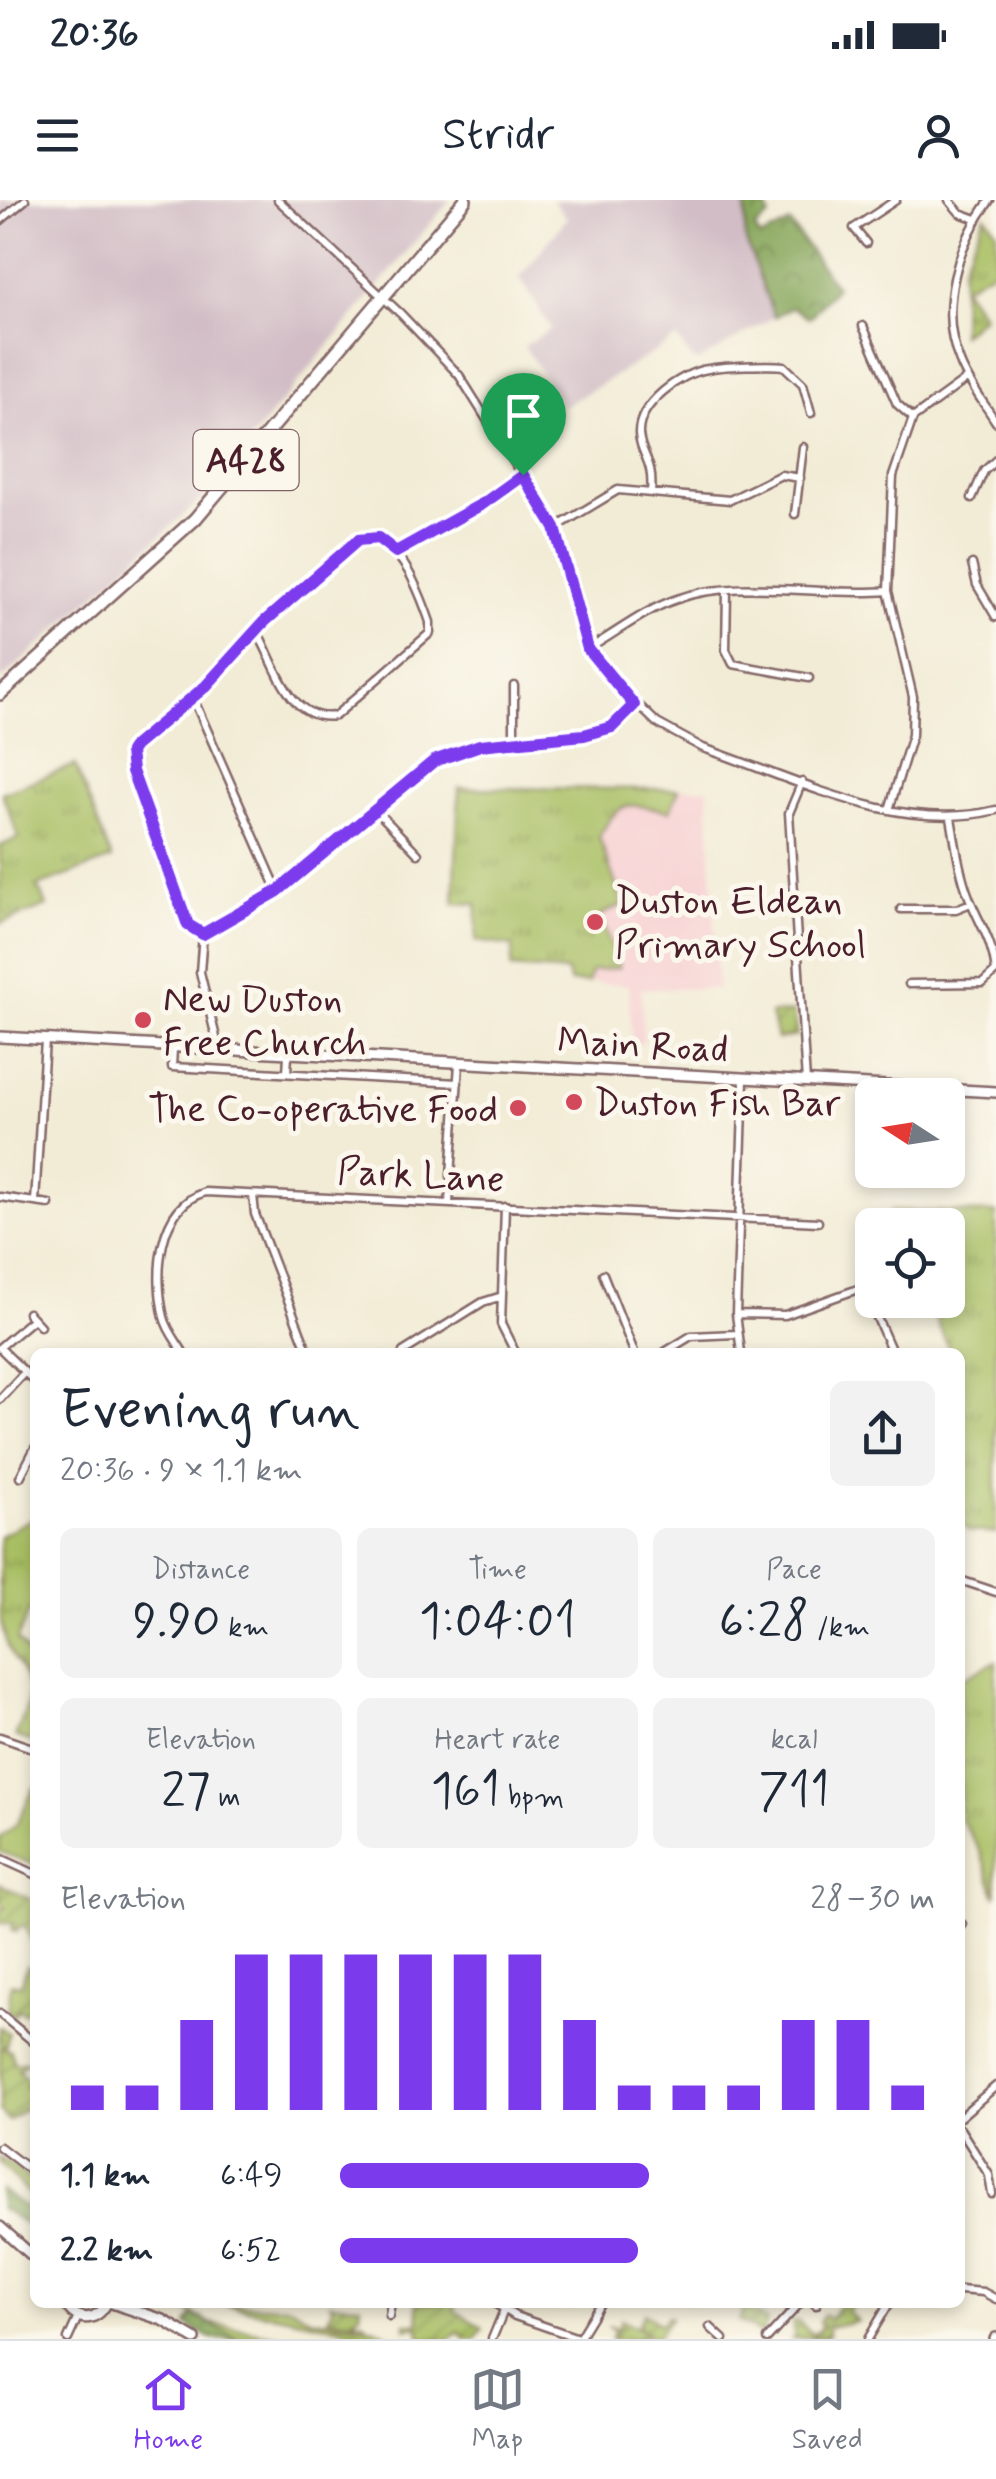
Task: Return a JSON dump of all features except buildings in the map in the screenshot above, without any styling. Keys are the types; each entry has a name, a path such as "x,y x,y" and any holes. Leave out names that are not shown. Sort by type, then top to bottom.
{"main road":[{"name":"A428","path":"0,694 195,520 465,200"}],"street":[{"path":"0,221 25,200"},
{"path":"278,200 382,296 459,375 555,528 588,649 634,705 678,737 889,810 952,818 996,810"},
{"path":"866,243 854,228 896,200"},
{"path":"949,200 960,213 976,220"},
{"path":"990,200 976,220 956,268 954,336 958,360 996,422"},
{"path":"863,326 897,404 913,418"},
{"path":"651,492 653,467 639,436 642,412 666,390 706,368 784,366 802,384 812,413"},
{"path":"889,810 912,735 913,697 888,591 893,476 913,418 968,378"},
{"path":"794,514 803,447"},
{"path":"972,498 984,471 996,460"},
{"path":"396,552 484,503 523,475"},
{"path":"555,528 618,490 691,500 730,500 781,475 800,478"},
{"path":"203,934 188,925 180,906 130,760 134,746 193,698 293,594 358,540 378,538 396,552 427,614 430,633 414,652 335,716 319,719 297,706 258,632"},
{"path":"972,564 977,585 996,617"},
{"path":"588,649 674,600 726,590 838,595 888,591"},
{"path":"726,590 726,650 732,664 809,678"},
{"path":"514,686 514,742"},
{"path":"193,698 278,891"},
{"path":"203,934 278,891 434,761 480,745 598,731 612,727 634,705"},
{"path":"802,782 789,812 806,1083"},
{"path":"376,810 418,854"},
{"path":"909,984 983,983 996,971 990,936 970,903 952,818"},
{"path":"902,909 956,909 970,903"},
{"path":"203,934 200,972 219,1051"},
{"name":"Main Road","path":"0,1037 996,1092"},
{"path":"36,1202 45,1040"},
{"path":"173,1048 172,1067 458,1083"},
{"path":"287,1073 288,1055"},
{"path":"449,1203 459,1064"},
{"path":"740,1348 736,1314 744,1079"},
{"name":"Park Lane","path":"181,1348 164,1318 161,1258 171,1220 187,1201 204,1192 818,1222"},
{"path":"253,1195 254,1214 306,1348"},
{"path":"0,1197 49,1204"},
{"path":"505,1206 499,1298 501,1324 513,1348"},
{"path":"603,1274 632,1348"},
{"path":"736,1314 785,1315 858,1288 867,1296 890,1348"},
{"path":"409,1348 484,1302 499,1298"},
{"path":"30,1378 0,1347 30,1316 40,1326"},
{"path":"672,1348 691,1336 736,1334"},
{"path":"0,1399 24,1374"},
{"path":"20,1477 30,1468"},
{"path":"965,1582 996,1592"},
{"path":"0,1737 30,1748"},
{"path":"0,1858 30,1872"},
{"path":"0,2014 30,2039"},
{"path":"965,2113 996,2086"},
{"path":"965,2137 989,2175 992,2194"},
{"path":"0,2147 30,2170"},
{"path":"0,2227 30,2254"},
{"path":"965,2290 982,2292 995,2302"},
{"path":"70,2308 78,2317 93,2318 102,2308"},
{"path":"126,2308 163,2320 195,2339"},
{"path":"389,2316 390,2308"},
{"path":"501,2308 580,2338 598,2308"},
{"path":"767,2339 795,2308"},
{"path":"868,2339 886,2308"},
{"path":"492,2339 504,2310"},
{"path":"68,2339 78,2317"},
{"path":"717,2326 723,2339"}],"shaded area":[{"path":"0,200 450,200 201,499 0,681"},
{"path":"552,200 764,200 770,216 755,228 760,238 790,223 836,287 809,318 791,307 699,361 693,360 677,338 563,407 524,346 551,329 520,277 567,218"},
{"name":"Duston Eldean Primary School","path":"459,788 708,788 718,989 641,989 644,1043 632,1044 628,985 569,982 567,972 511,968 513,946 476,941 477,904 454,903"}],"green space":[{"path":"746,200 764,200 770,216 755,228 760,238 790,223 836,287 809,318 792,307 774,317 745,238"},
{"path":"985,215 996,230 996,268 963,287 983,316 961,334 962,268"},
{"path":"75,765 112,859 38,886 47,906 0,924 0,846 19,838 2,793"},
{"path":"459,788 679,789 670,811 627,806 613,815 599,837 623,905 600,915 619,968 591,971 588,983 569,982 567,972 511,968 513,946 476,941 477,904 454,903"},
{"path":"793,1012 797,1036 777,1039 771,1014"},
{"path":"965,1212 996,1213 996,1533 969,1531 965,1527 965,1348 948,1348 936,1318 965,1318"},
{"path":"30,1520 30,1611 17,1640 30,1657 30,1741 15,1736 28,1699 24,1675 1,1621 0,1536"},
{"path":"996,1661 996,1897 980,1851 965,1826 965,1677"},
{"path":"30,1796 30,1863 0,1852 0,1838 16,1825"},
{"path":"0,1884 30,1899 30,1937 25,1927 19,1926 17,1932 12,1931 13,1923 0,1923 0,1911 5,1908 0,1904"},
{"path":"27,1966 30,1967 30,2010 23,2013 19,2009 14,2016 8,2013 11,1983 21,1985"},
{"path":"0,2027 9,2033 5,2049 11,2051 15,2063 28,2061 18,2070 30,2082 25,2086 30,2093 30,2114 25,2108 9,2121 0,2111"},
{"path":"0,2157 30,2179 30,2195 0,2163"},
{"path":"0,2190 30,2211 30,2227 0,2208"},
{"path":"182,2308 211,2323 293,2339 238,2339"},
{"path":"242,2308 293,2308 310,2318 376,2328 395,2339 371,2339 341,2328"},
{"path":"333,2308 361,2308 354,2319 367,2323 328,2318"},
{"path":"418,2308 455,2308 483,2328 475,2339 466,2339 459,2332 450,2339 421,2339 418,2326 406,2329 406,2323 420,2323"},
{"path":"748,2308 767,2322 762,2334 739,2321"},
{"path":"837,2308 850,2308 847,2311 857,2321 828,2327 828,2336 792,2339 792,2322 798,2321 813,2335 822,2327 819,2322 824,2315 830,2319"},
{"path":"644,2313 661,2324 668,2316 671,2318 655,2339 647,2334 641,2339 611,2339 615,2331 608,2326 619,2328 621,2319 647,2333 638,2325"},
{"path":"193,2315 238,2339 212,2339 187,2325"}],"place":[{"name":"Duston Eldean Primary School","path":"595,922"},
{"name":"New Duston Free Church","path":"143,1020"},
{"name":"Duston Fish Bar","path":"574,1102"},
{"name":"The Co-operative Food","path":"518,1108"}],"route":[{"path":"523,475 555,528 588,649 600,669 634,705 612,727 584,735 480,745 434,761 334,849 278,891 203,934 188,925 132,771 130,752 134,746 206,686 293,594 358,540 378,538 396,552 484,503 523,475"}]}
